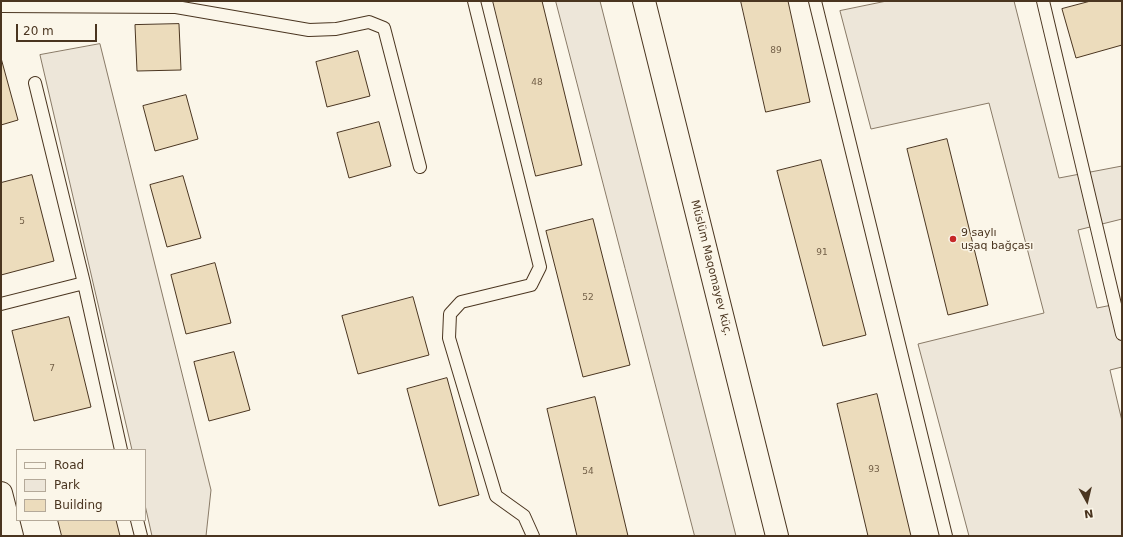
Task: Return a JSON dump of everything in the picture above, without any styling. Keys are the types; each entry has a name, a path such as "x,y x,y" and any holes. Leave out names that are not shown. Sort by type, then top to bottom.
{"main road":[{"name":"Müslüm Maqomayev küç.","path":"644,1 778,536"},
{"path":"1,493 12,536"}],"lane":[{"path":"474,1 540,267 531,286 461,302 450,314 449,338 496,496 524,516 533,536"},
{"path":"815,1 946,536"},
{"path":"1043,1 1122,334"},
{"path":"2,4 176,7 309,30 336,29 369,22 384,28 420,167"},
{"path":"35,84 84,283 121,449"},
{"path":"1,304 84,283"},
{"path":"137,521 141,536"}],"green space":[{"path":"556,1 600,1 736,536 695,536"},
{"path":"887,1 1014,1 1059,178 1122,166 1122,219 1078,230 1097,308 1122,303 1122,367 1110,370 1122,421 1122,536 969,536 918,344 1044,313 989,103 871,129 840,11"},
{"path":"100,44 211,490 206,536 152,536 146,509 146,449 132,449 40,55"}],"building":[{"path":"493,1 542,1 582,165 536,176"},
{"path":"741,1 788,1 810,102 766,112"},
{"path":"1091,1 1122,1 1122,45 1076,58 1062,9"},
{"path":"179,24 181,70 137,71 135,25"},
{"path":"358,51 370,96 327,107 316,62"},
{"path":"1,58 18,120 1,125"},
{"path":"186,95 198,139 155,151 143,106"},
{"path":"379,122 391,166 349,178 337,133"},
{"path":"947,139 988,305 948,315 907,149"},
{"path":"821,160 866,335 823,346 777,171"},
{"path":"32,175 54,261 1,275 1,183"},
{"path":"183,176 201,238 167,247 150,185"},
{"path":"593,219 630,365 583,377 546,231"},
{"path":"215,263 231,323 186,334 171,275"},
{"path":"413,297 429,355 358,374 342,316"},
{"path":"69,317 91,407 34,421 12,331"},
{"path":"234,352 250,410 209,421 194,362"},
{"path":"447,378 479,495 439,506 407,389"},
{"path":"877,394 911,536 868,536 837,404"},
{"path":"595,397 628,536 577,536 547,409"},
{"path":"58,521 116,521 120,536 62,536"}],"place":[{"name":"9 saylı uşaq bağçası","path":"953,239"}]}
